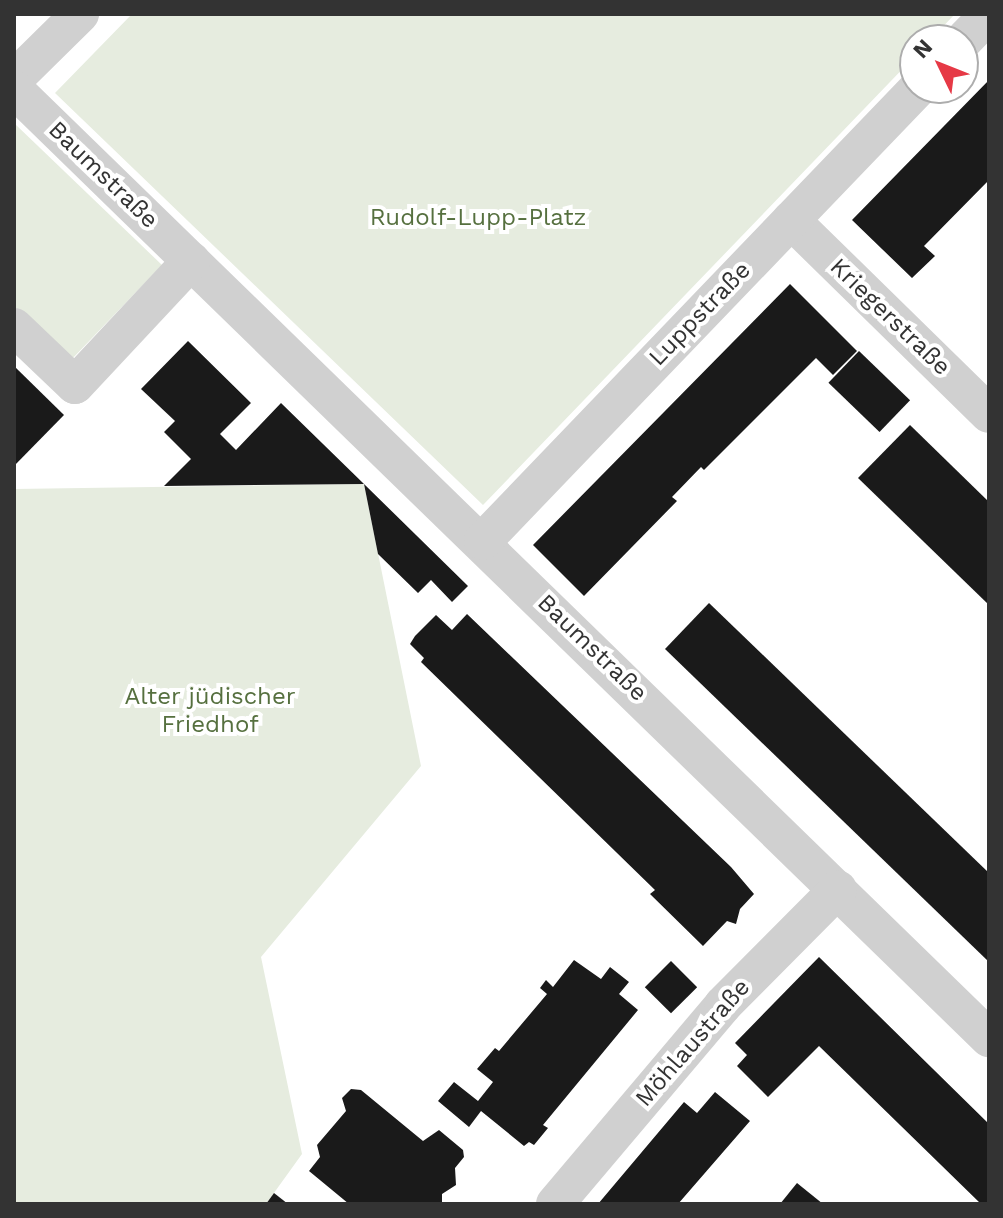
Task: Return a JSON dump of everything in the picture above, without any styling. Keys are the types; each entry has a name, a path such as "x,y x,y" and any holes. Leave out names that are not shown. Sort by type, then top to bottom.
{"street":[{"path":"14,79 80,14"},
{"name":"Baumstraße","path":"14,89 483,541 989,1038"},
{"name":"Luppstraße","path":"483,541 903,104"},
{"name":"Kriegerstraße","path":"791,220 989,414"},
{"path":"14,327 75,385 191,261"},
{"name":"Möhlaustraße","path":"555,1204 723,1005 838,889"}],"green space":[{"name":"Rudolf-Lupp-Platz","path":"132,14 955,14 945,24 899,24 899,73 483,505 55,93"},
{"path":"14,123 162,265 71,360 14,306"},
{"name":"Alter jüdischer Friedhof","path":"364,484 421,766 261,957 302,1154 266,1204 18,1204 14,1200 14,489"}],"building":[{"path":"989,80 989,180 924,246 935,256 912,278 852,220 966,104 979,104 979,90"},
{"path":"790,284 857,351 833,375 816,358 704,470 701,467 672,497 677,501 584,596 533,545"},
{"path":"188,341 251,403 220,434 236,450 281,403 364,484 164,486 191,459 164,432 175,421 141,389"},
{"path":"859,351 910,400 880,432 828,383"},
{"path":"14,366 64,415 14,466"},
{"path":"910,425 989,502 989,605 858,478"},
{"path":"364,484 468,586 452,602 431,580 418,593 378,554"},
{"path":"709,603 989,873 989,962 665,649"},
{"path":"467,614 731,867 754,894 740,909 736,924 727,921 703,946 650,894 655,890 421,662 424,658 410,644 415,636 436,615 452,630"},
{"path":"819,957 989,1124 989,1204 981,1204 819,1046 768,1097 737,1066 747,1055 735,1043"},
{"path":"574,960 601,979 610,967 629,982 619,994 638,1010 543,1125 548,1128 534,1145 529,1142 524,1146 481,1111 469,1127 438,1101 454,1082 478,1101 493,1082 477,1069 495,1048 499,1051 547,994 540,988 546,980 553,987"},
{"path":"671,961 697,987 671,1013 645,987"},
{"path":"351,1089 361,1090 423,1141 439,1130 463,1150 464,1157 455,1168 456,1185 442,1194 442,1204 349,1204 309,1171 320,1157 317,1145 346,1111 342,1098"},
{"path":"715,1092 750,1121 678,1204 598,1204 684,1102 697,1113"},
{"path":"797,1183 823,1204 780,1204"},
{"path":"274,1193 288,1204 266,1204"}]}
